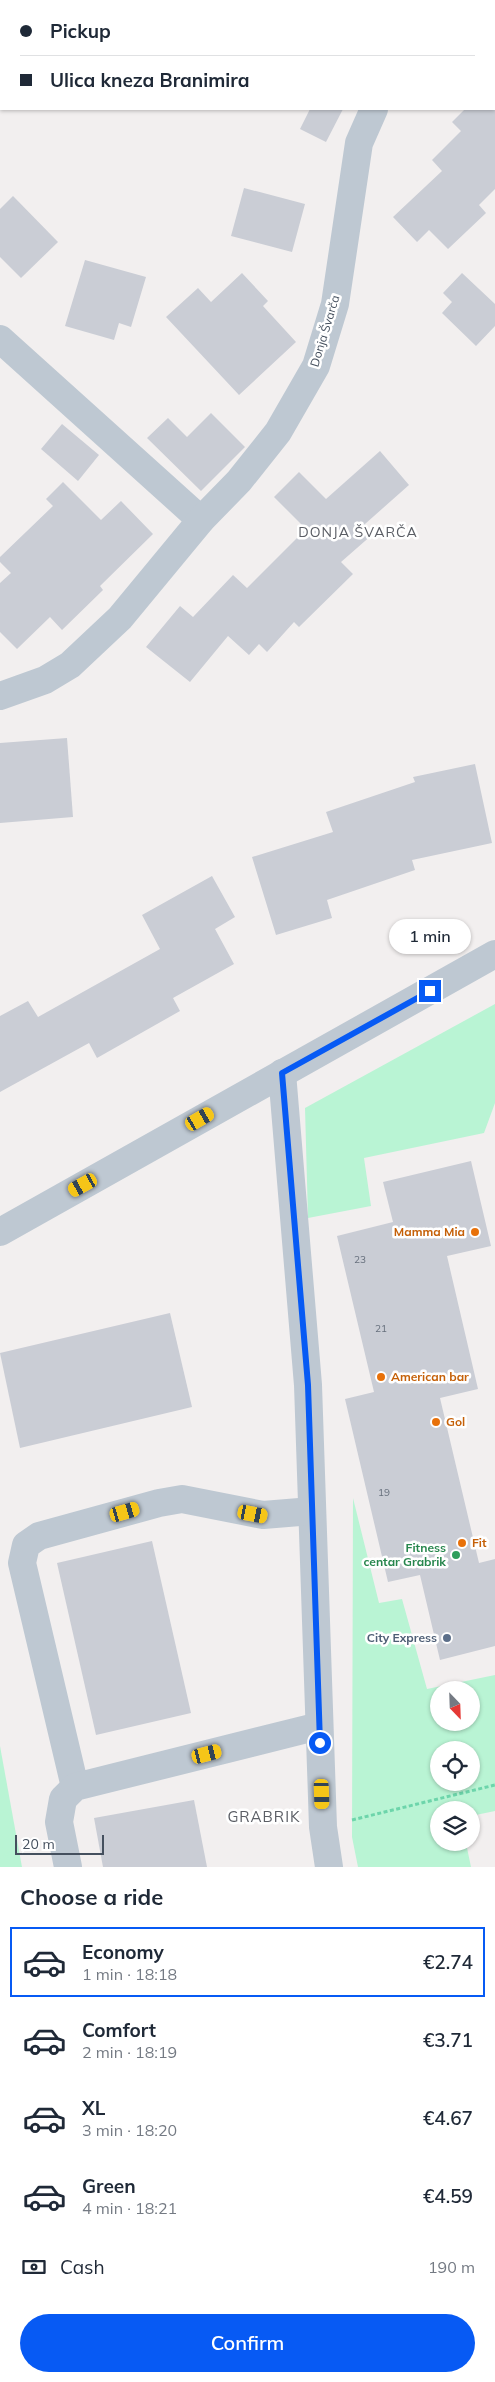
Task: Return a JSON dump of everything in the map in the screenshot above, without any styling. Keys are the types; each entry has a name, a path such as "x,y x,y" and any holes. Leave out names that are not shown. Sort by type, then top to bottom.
{"street":[{"name":"Donja Švarča","path":"0,696 45,680 70,665 120,618 201,520 239,481 278,432 316,366 336,304 359,143 374,110"},
{"path":"0,339 201,520"},
{"path":"0,1232 495,954"},
{"path":"282,1073 308,1385 323,1827 329,1867"},
{"path":"75,1787 22,1563 26,1545 39,1536 159,1503 182,1499 262,1516 312,1511"},
{"path":"68,1867 59,1822 63,1799 75,1787 319,1726"}],"path":[{"path":"323,1827 495,1785"}],"green space":[{"path":"495,1004 495,1103 484,1133 364,1158 371,1206 308,1218 305,1108"},
{"path":"353,1498 379,1603 402,1599 427,1689 430,1688 430,1731 480,1731 480,1681 466,1681 495,1675 495,1811 480,1814 480,1801 430,1801 430,1851 468,1851 471,1867 358,1867 352,1837"},
{"path":"0,1746 22,1867 0,1867"}],"building":[{"path":"310,110 342,110 326,142 300,129"},
{"path":"464,110 495,110 495,189 479,205 486,213 448,249 429,230 417,242 393,217 442,171 432,160 461,131 452,122"},
{"path":"244,188 305,204 292,252 231,236"},
{"path":"13,196 58,242 21,278 0,257 0,209"},
{"path":"85,260 146,277 131,327 119,323 114,340 65,326"},
{"path":"242,273 268,301 263,306 296,342 239,395 166,317 198,288 211,302"},
{"path":"462,273 495,304 495,326 476,346 442,313 452,302 443,293"},
{"path":"211,413 245,447 201,491 147,438 168,418 187,437"},
{"path":"62,424 99,455 78,481 41,449"},
{"path":"380,451 409,485 365,524 373,534 341,562 353,574 299,627 294,622 267,652 259,644 249,655 228,636 190,682 146,647 180,606 193,617 233,575 247,588 306,529 274,497 299,472 326,499"},
{"path":"63,482 101,520 121,501 153,534 100,586 103,590 62,630 50,617 17,649 0,632 0,583 11,573 0,562 0,557 53,506 46,499"},
{"path":"67,738 73,817 0,823 0,743"},
{"path":"475,764 492,843 412,860 415,870 327,900 332,918 276,935 252,857 333,832 326,812 415,782 413,777"},
{"path":"212,876 235,917 215,929 234,964 173,998 180,1011 97,1058 89,1043 0,1092 0,1016 28,1001 38,1017 160,949 142,915"},
{"path":"471,1161 491,1246 447,1256 478,1389 440,1398 479,1563 495,1559 495,1646 440,1660 420,1575 388,1582 345,1399 374,1392 337,1236 393,1222 383,1182"},
{"path":"170,1313 192,1407 20,1448 0,1353"},
{"path":"152,1541 191,1713 96,1735 57,1563"},
{"path":"194,1800 207,1867 103,1867 94,1818"}],"place":[{"name":"Mamma Mia","path":"475,1232"},
{"name":"American bar","path":"381,1377"},
{"name":"Gol","path":"436,1422"},
{"name":"Fit","path":"462,1543"},
{"name":"Fitness centar Grabrik","path":"456,1555"},
{"name":"City Express","path":"447,1638"}],"district":[{"name":"DONJA ŠVARČA","path":"358,532"},
{"name":"GRABRIK","path":"264,1817"}],"route":[{"path":"320,1743 308,1385 282,1073 430,991"}]}
